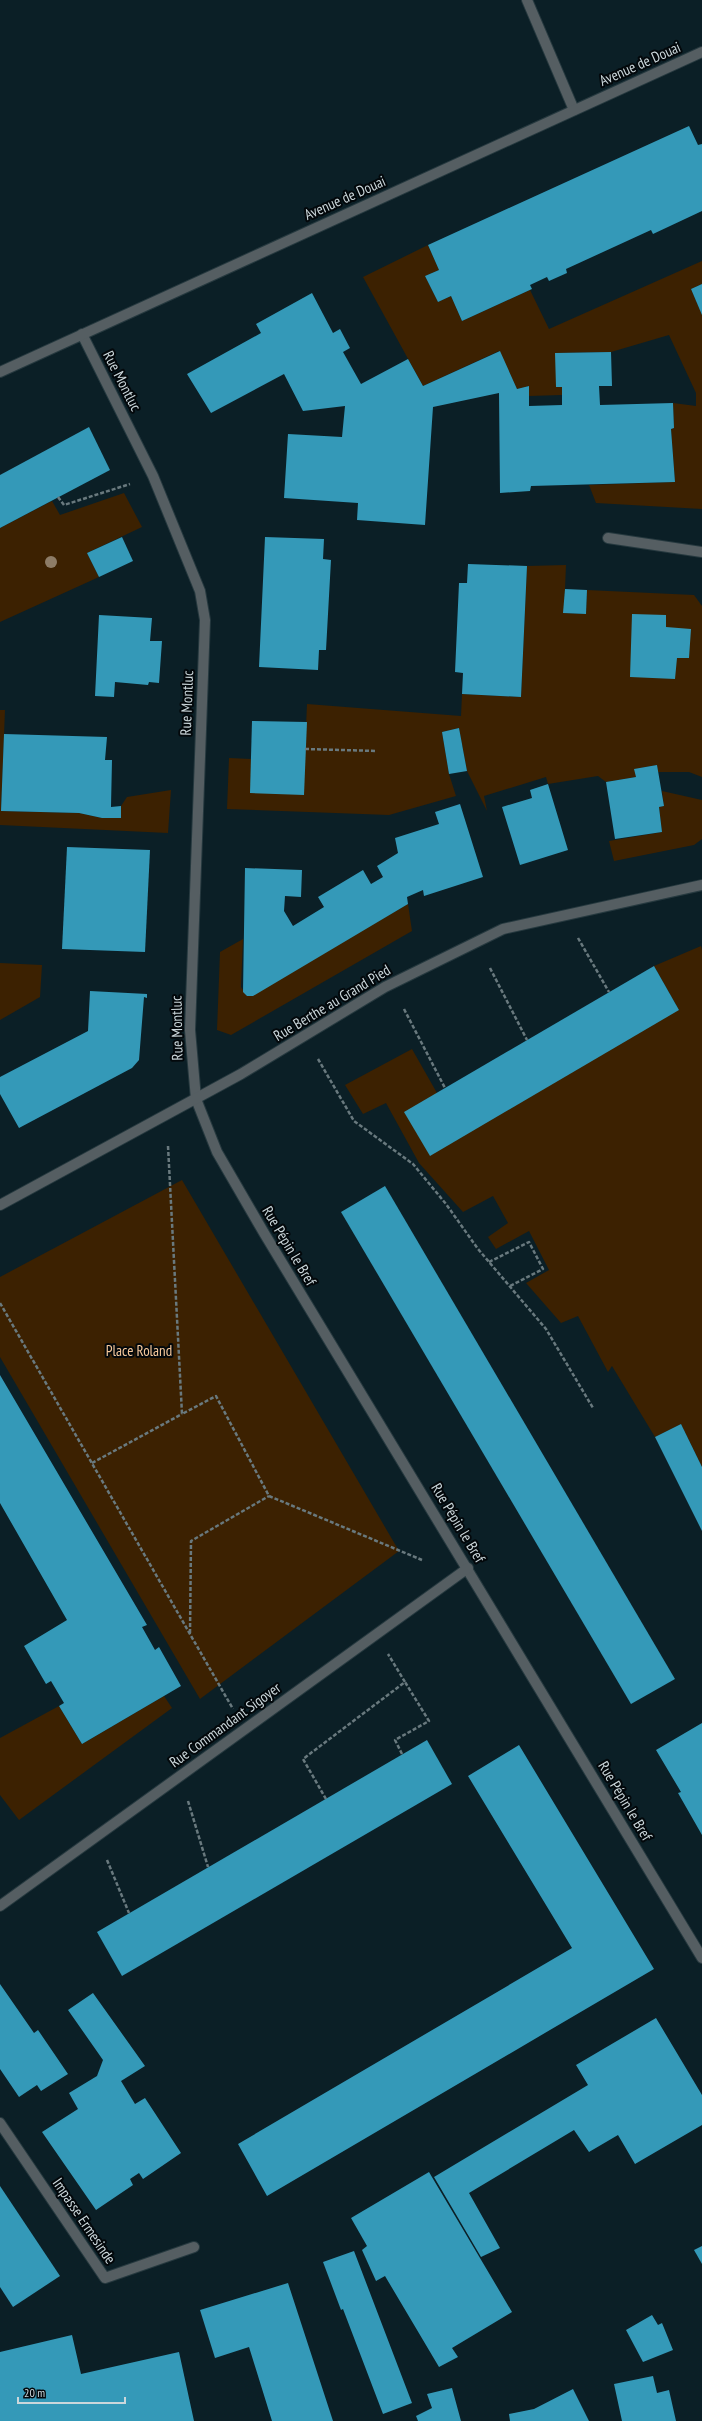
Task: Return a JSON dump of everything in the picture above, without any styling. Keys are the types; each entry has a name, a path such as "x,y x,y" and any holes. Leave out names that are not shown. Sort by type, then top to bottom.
{"street":[{"path":"527,0 574,110"},
{"name":"Avenue de Douai","path":"0,372 702,52"},
{"name":"Rue Montluc","path":"82,334 153,476 200,591 204,620 190,1030 196,1099"},
{"path":"608,538 702,552"},
{"name":"Rue Berthe au Grand Pied","path":"0,1205 196,1099 385,987 503,929 702,885"},
{"name":"Rue Pépin le Bref","path":"196,1099 224,1166 702,1958"},
{"name":"Rue Commandant Sigoyer","path":"0,1906 468,1568"},
{"name":"Impasse Ermesinde","path":"0,2123 104,2278 194,2248"}],"path":[{"path":"58,497 64,505 130,484"},
{"path":"305,749 377,751"},
{"path":"578,938 609,992"},
{"path":"490,968 527,1040"},
{"path":"404,1009 445,1088"},
{"path":"318,1059 354,1121 413,1164 489,1262 546,1329 593,1408"},
{"path":"168,1146 182,1414"},
{"path":"489,1262 529,1242 543,1269 510,1286"},
{"path":"0,1303 234,1711"},
{"path":"92,1463 216,1396 269,1496 422,1560"},
{"path":"190,1633 192,1541 269,1496"},
{"path":"388,1654 430,1721 395,1740 402,1754"},
{"path":"326,1799 303,1759 405,1682"},
{"path":"188,1801 208,1867"},
{"path":"107,1860 129,1913"}],"green space":[{"path":"428,245 439,270 425,276 438,302 451,296 462,321 530,290 549,329 702,261 702,284 691,289 702,315 702,509 596,503 589,485 675,482 671,429 674,428 673,403 696,406 696,393 669,335 611,352 556,353 556,387 562,387 562,395 529,396 529,386 517,389 499,351 423,386 363,277"},
{"path":"124,493 142,527 87,553 99,577 0,622 0,528 52,501 60,515"},
{"path":"566,565 564,613 586,614 587,590 694,595 702,606 702,777 689,772 658,772 657,765 635,769 636,777 606,782 598,776 548,784 546,777 484,796 487,811 467,771 459,728 442,732 449,774 456,796 389,815 227,809 229,758 251,759 251,793 305,749 307,704 461,716 462,694 521,697 527,566"},
{"path":"0,710 5,710 1,811 79,813 102,818 121,806 127,797 171,790 168,833 0,825"},
{"path":"662,791 702,800 702,839 694,845 614,861 609,841 662,832 659,807 664,806"},
{"path":"408,904 412,931 231,1035 217,1030 220,952 243,939 241,987 247,996"},
{"path":"701,946 702,1467 681,1424 655,1437 612,1366 608,1372 578,1316 561,1323 526,1283 549,1270 529,1231 496,1249 488,1237 508,1223 493,1196 463,1212 419,1163 386,1103 363,1114 345,1085 412,1049 437,1093 679,1010 654,966"},
{"path":"0,963 42,965 40,997 0,1020"},
{"name":"Place Roland","path":"182,1180 399,1551 200,1699 0,1357 0,1277"},
{"path":"164,1696 172,1708 19,1820 0,1795 0,1738 59,1706 82,1744"}],"building":[{"path":"689,126 698,145 702,144 702,211 653,234 651,230 566,269 567,273 549,281 547,277 530,285 532,289 462,321 451,296 438,302 425,276 439,270 428,245"},
{"path":"702,284 702,315 691,289"},
{"path":"312,293 333,333 340,329 350,348 343,352 361,384 408,359 423,386 500,351 517,389 529,386 529,406 562,405 562,387 556,387 555,353 611,352 612,386 599,386 600,405 673,403 674,428 671,429 675,482 531,486 530,491 500,493 499,393 433,407 425,525 357,520 358,503 284,498 288,434 342,437 345,406 303,411 284,374 211,413 187,374 261,333 256,324"},
{"path":"89,427 110,470 0,528 0,475"},
{"path":"122,537 133,561 99,577 87,553"},
{"path":"265,537 324,539 323,559 331,560 326,650 319,650 318,670 259,667"},
{"path":"468,564 527,566 521,697 462,694 463,673 455,672 459,583 467,583"},
{"path":"565,589 587,590 586,614 563,613"},
{"path":"632,614 666,615 666,627 691,629 689,658 677,658 675,679 630,677"},
{"path":"99,615 152,618 150,641 162,641 159,683 149,682 148,685 115,682 114,697 95,696"},
{"path":"252,721 307,722 304,795 250,793"},
{"path":"459,728 467,771 449,774 442,732"},
{"path":"4,734 107,737 105,760 112,760 111,807 121,806 121,818 102,818 79,813 1,811"},
{"path":"657,765 664,806 659,807 662,832 615,839 606,782 636,777 634,769"},
{"path":"548,784 568,850 520,865 502,807 532,798 530,790"},
{"path":"460,804 483,877 424,896 423,890 407,897 408,904 253,996 247,996 243,992 245,868 302,870 301,897 285,896 284,911 293,926 324,907 318,897 363,870 371,884 383,877 377,866 398,853 395,838 439,824 435,812"},
{"path":"67,847 150,850 145,952 62,949"},
{"path":"654,966 679,1010 430,1156 404,1112"},
{"path":"90,991 147,994 147,998 144,997 139,1060 132,1068 19,1128 0,1094 0,1077 88,1031"},
{"path":"385,1186 675,1679 631,1704 341,1212"},
{"path":"0,1375 147,1625 142,1627 155,1650 159,1647 181,1686 82,1744 59,1706 64,1703 51,1681 46,1684 24,1646 67,1620 0,1503"},
{"path":"681,1424 702,1467 702,1531 655,1437"},
{"path":"702,1723 702,1835 678,1793 681,1792 656,1750"},
{"path":"427,1740 452,1784 122,1976 97,1932"},
{"path":"519,1745 654,1969 267,2196 238,2144 572,1948 468,1776"},
{"path":"0,1984 34,2033 38,2030 68,2074 41,2091 37,2085 19,2097 0,2069"},
{"path":"93,1993 145,2066 121,2081 135,2104 145,2098 181,2153 143,2179 139,2173 130,2179 133,2185 96,2210 42,2132 78,2109 69,2093 97,2076 103,2060 68,2010"},
{"path":"656,2018 702,2095 702,2125 635,2164 618,2135 589,2152 574,2130 469,2193 500,2248 481,2257 434,2177 588,2085 576,2065"},
{"path":"429,2172 512,2312 452,2348 458,2357 439,2367 385,2276 376,2281 362,2250 367,2246 351,2218"},
{"path":"0,2186 60,2276 13,2307 0,2287"},
{"path":"702,2246 702,2264 694,2250"},
{"path":"354,2251 412,2403 383,2414 343,2309 341,2310 323,2262"},
{"path":"288,2283 333,2421 272,2421 249,2347 215,2358 200,2310"},
{"path":"652,2315 658,2325 662,2323 673,2350 643,2362 626,2330"},
{"path":"72,2335 81,2374 179,2352 194,2421 0,2421 0,2352"},
{"path":"653,2376 657,2393 669,2390 676,2421 622,2421 614,2384"},
{"path":"452,2388 461,2421 418,2421 416,2416 432,2408 427,2394"},
{"path":"573,2389 589,2421 510,2421 509,2414 534,2409"}]}
